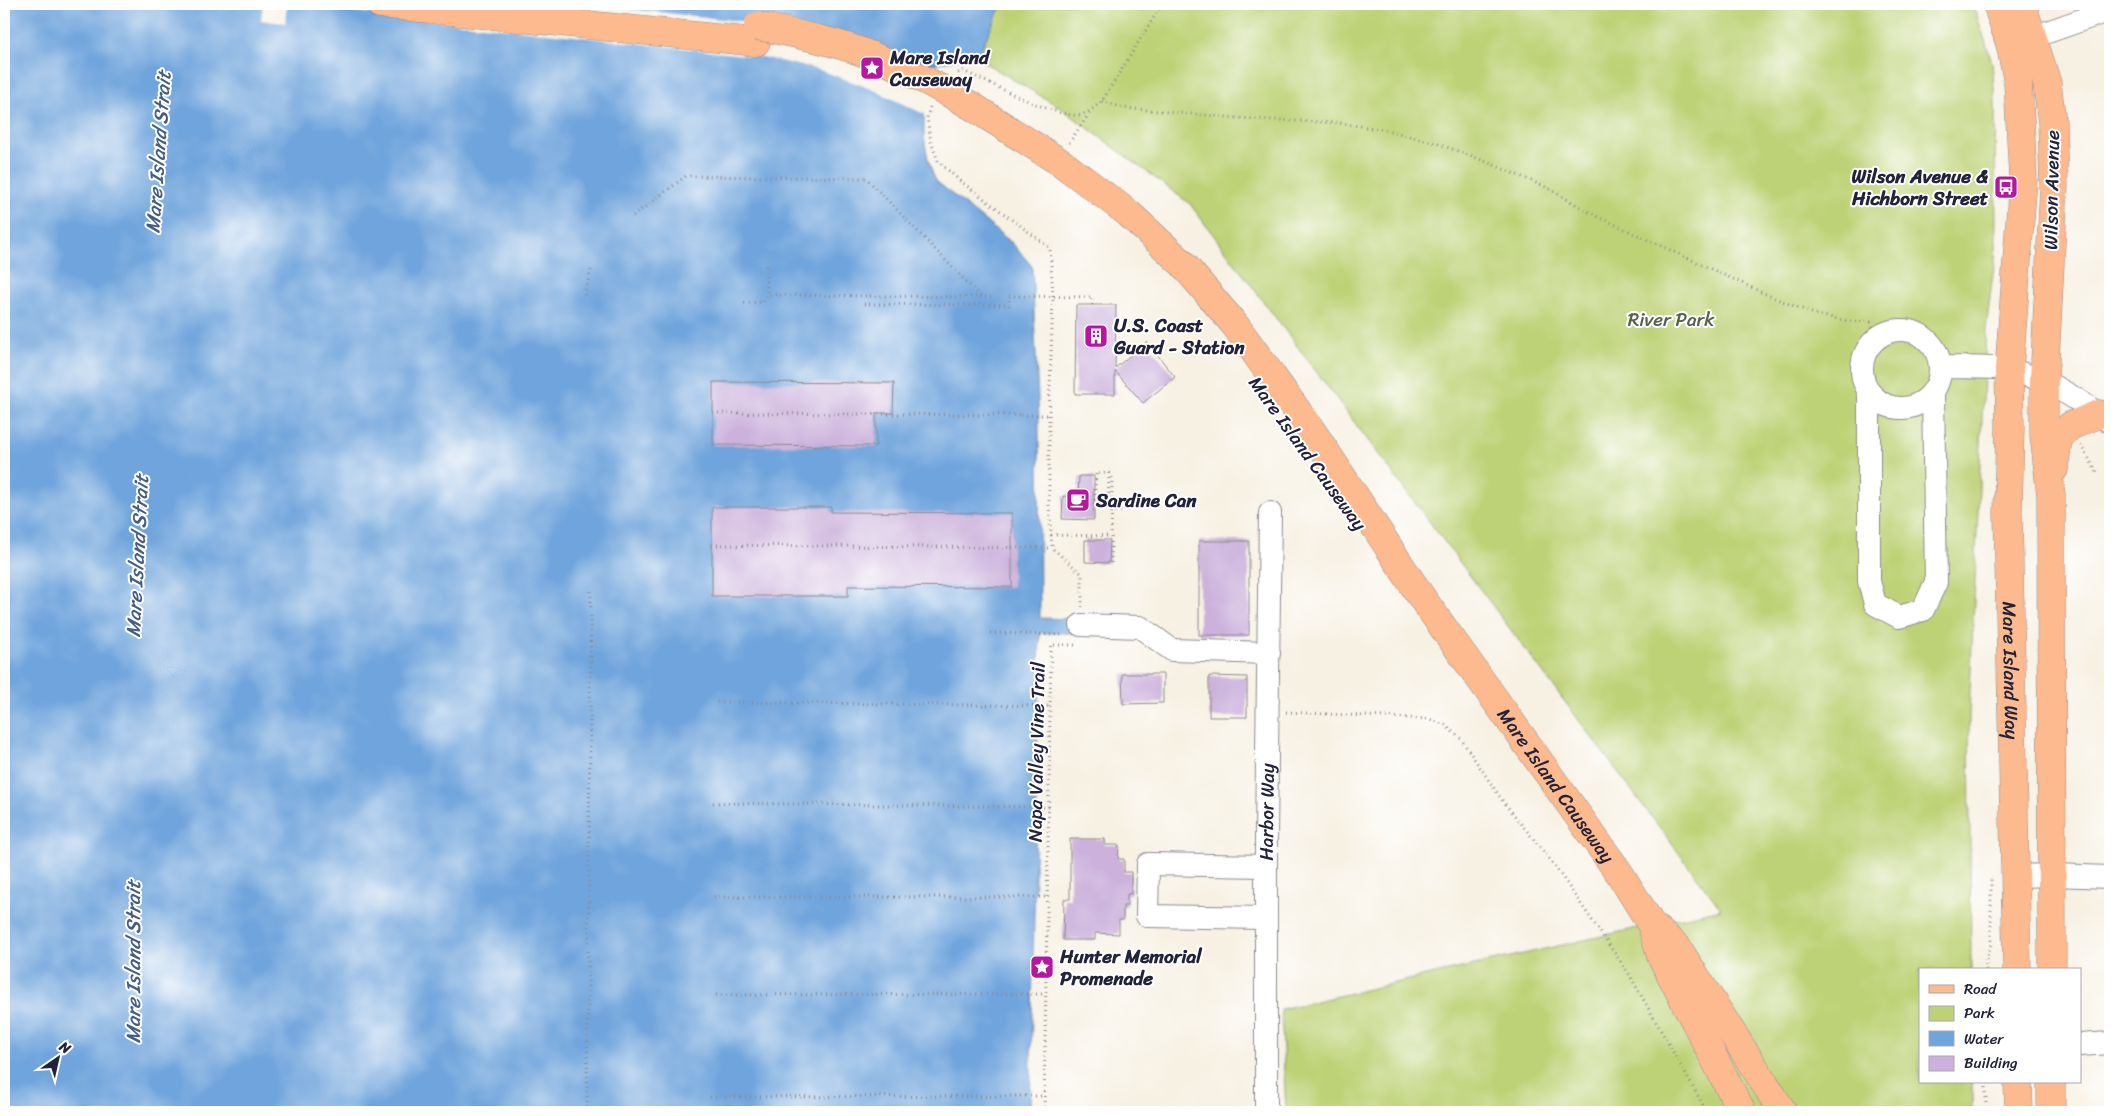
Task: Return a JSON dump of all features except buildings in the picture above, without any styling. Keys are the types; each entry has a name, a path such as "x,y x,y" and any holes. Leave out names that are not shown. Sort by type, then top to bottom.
{"main road":[{"name":"Mare Island Causeway","path":"380,4 756,42 783,48 864,71 914,94 967,113 1057,159 1128,213 1182,263 1240,332 1314,434 1422,598 1605,853 1651,924 1677,947 1783,1112"},
{"name":"Mare Island Causeway","path":"551,4 758,26 814,37 869,54 895,66 967,113 1086,201 1117,226 1167,273 1221,335 1355,519 1422,598"},
{"name":"Wilson Avenue","path":"1996,4 2022,41 2047,83 2052,131 2054,186 2044,381"},
{"name":"Wilson Avenue","path":"2009,370 2023,179 2018,91 2022,41 2022,4"},
{"name":"Mare Island Way","path":"2009,370 2010,426 2003,873 2017,968"},
{"name":"Mare Island Way","path":"2044,381 2044,435 2051,495 2052,968"},
{"path":"2051,495 2058,439 2070,426 2104,418"},
{"name":"Mare Island Causeway","path":"1651,924 1661,956 1742,1112"},
{"path":"2018,1084 2019,1112"},
{"path":"2051,1084 2051,1112"}],"street":[{"path":"2022,41 2110,10"},
{"path":"1893,330 1912,331 1920,334 1936,351 1940,367 1938,384 1933,392 1922,403 1914,407 1900,409 1882,404 1869,393 1861,378 1861,364 1867,347 1877,336 1893,330"},
{"path":"1940,367 2009,370 2044,381 2068,393 2104,418"},
{"path":"1869,393 1869,581 1875,604 1899,617 1923,610 1936,582 1933,392"},
{"name":"Harbor Way","path":"1266,1112 1266,866 1270,513"},
{"path":"1081,630 1140,627 1172,650 1269,653"},
{"path":"1266,866 1148,864 1147,916 1266,918"},
{"path":"2003,873 2110,877"},
{"path":"2082,1045 2110,1043"}],"path":[{"path":"1162,4 1102,101 1118,107 1133,109 1237,118 1339,122 1387,130 1436,143 1548,188 1594,214 1772,297 1817,315 1848,321 1871,322 1877,336"},
{"path":"1057,159 1091,111"},
{"path":"938,161 958,180 1050,248 1053,296 1049,415 1049,504 1052,548"},
{"path":"633,216 686,176 866,178 982,297"},
{"path":"744,303 762,302 767,294 766,266"},
{"path":"584,295 592,267"},
{"path":"767,294 991,298"},
{"path":"864,304 1009,305 1009,296 1053,296 1092,297 1092,305"},
{"path":"714,412 1049,415"},
{"path":"1013,415 1021,415"},
{"path":"2070,426 2098,474"},
{"path":"1094,505 1096,472 1109,473 1111,563"},
{"path":"1110,511 1112,473"},
{"path":"1110,511 1122,511"},
{"path":"1051,535 1111,536"},
{"path":"712,545 1052,548 1082,574 1081,630 1040,635 990,633"},
{"path":"587,1112 591,590"},
{"name":"Napa Valley Vine Trail","path":"1044,1112 1051,645 1081,645 1081,630"},
{"path":"718,702 1050,706"},
{"path":"1268,711 1429,719 1445,725 1461,739 1502,800 1552,862 1629,974 1707,1112"},
{"path":"713,803 1049,807"},
{"path":"1986,968 1986,959 1991,944 2003,873"},
{"path":"714,896 1047,897"},
{"path":"716,995 1046,994"},
{"path":"1986,1084 1986,1112"},
{"path":"710,1096 1045,1096"}],"green space":[{"name":"River Park","path":"795,4 1973,4 1992,62 1995,101 1996,249 1986,329 1969,714 1971,968 1919,968 1919,1084 1972,1084 1972,1112 1286,1112 1281,1009 1721,909 1190,204 1061,108 977,58 954,59 930,65 922,129 930,168"}],"water":[{"name":"Mare Island Strait","path":"4,4 1002,4 977,58 954,59 930,64 924,137 930,166 936,181 1011,242 1032,266 1039,420 1040,618 1078,619 1078,633 1040,633 1030,1112 4,1112"}],"pier":[{"path":"263,4 287,4 285,23 261,20"},
{"name":"Mare Island Causeway","path":"287,4 583,4 793,27 932,69 926,115 872,89 820,70 762,57"}],"place":[{"name":"Mare Island Causeway","path":"872,68"},
{"name":"Wilson Avenue & Hichborn Street","path":"2006,187"},
{"name":"U.S. Coast Guard - Station","path":"1096,336"},
{"name":"Sardine Can","path":"1078,500"},
{"name":"Hunter Memorial Promenade","path":"1042,967"}]}
